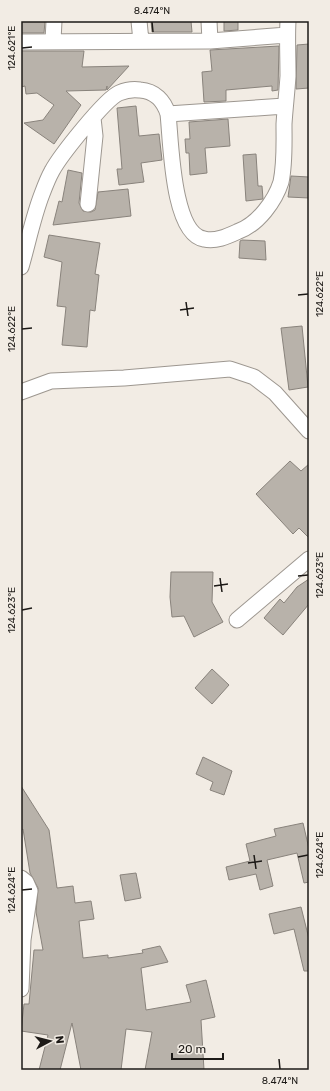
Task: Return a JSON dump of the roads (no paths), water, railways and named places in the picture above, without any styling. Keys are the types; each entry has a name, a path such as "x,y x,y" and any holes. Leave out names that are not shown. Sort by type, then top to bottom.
{"street":[{"path":"54,21 54,41"},
{"path":"139,21 141,42"},
{"path":"209,21 210,41"},
{"path":"21,42 210,41 288,28 288,85 285,106 283,162 280,182 274,196 262,214 245,229 217,239 203,239 190,231 179,204 174,182 168,114 165,104 157,96 145,90 131,89 118,93 93,118 52,171 42,194 21,267"},
{"path":"168,114 285,106"},
{"path":"88,204 95,136 93,118"},
{"path":"21,392 51,381 124,378 230,369 254,377 275,393 309,430"},
{"path":"237,620 309,559"},
{"path":"21,878 26,882 30,892 23,940 21,989"}]}
